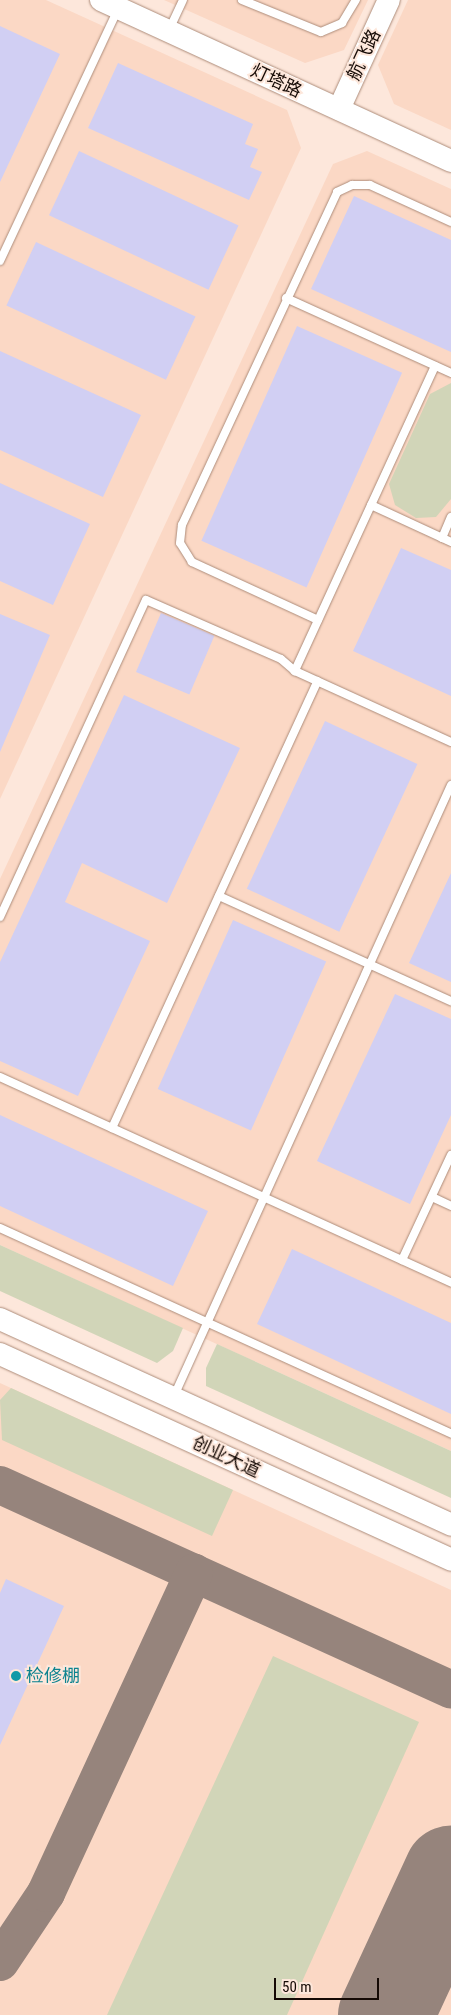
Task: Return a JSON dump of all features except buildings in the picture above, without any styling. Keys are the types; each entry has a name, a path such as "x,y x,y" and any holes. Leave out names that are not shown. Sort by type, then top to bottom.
{"main road":[{"name":"航飞路","path":"339,109 389,0"},
{"name":"灯塔路","path":"109,4 451,160"},
{"name":"创业大道","path":"0,1319 451,1525"},
{"name":"创业大道","path":"0,1354 451,1560"}],"lane":[{"path":"168,32 183,0"},
{"path":"242,0 321,32 342,23 356,0"},
{"path":"0,261 109,4"},
{"path":"318,620 192,562 180,543 182,525 331,200 344,188 370,186 451,222"},
{"path":"286,298 451,373"},
{"path":"295,670 435,366"},
{"path":"371,505 451,542"},
{"path":"442,538 451,517"},
{"path":"0,917 146,600 281,659 295,670 451,742"},
{"path":"112,1128 318,681"},
{"path":"173,1398 451,784"},
{"path":"219,896 451,1001"},
{"path":"0,1078 451,1283"},
{"path":"402,1260 451,1155"},
{"path":"432,1197 451,1206"},
{"path":"0,1228 451,1434"}],"shaded area":[{"path":"0,0 46,0 287,110 301,148 0,799"},
{"path":"164,0 368,0 344,50 305,63"},
{"path":"408,0 451,0 451,130 394,104 378,65"},
{"path":"367,151 451,189 451,1451 0,1245 0,879 333,164"},
{"path":"0,1383 451,1590 451,2015 0,2015"}],"green space":[{"path":"451,383 451,499 436,517 416,518 395,505 389,484 430,394"},
{"path":"0,1245 183,1328 173,1351 157,1363 0,1291"},
{"path":"217,1344 451,1451 451,1498 206,1386 206,1368"},
{"path":"11,1388 233,1490 212,1536 2,1440 0,1400"},
{"path":"273,1656 419,1722 287,2015 107,2015"}],"taxiway":[{"path":"0,1485 451,1690"},
{"path":"0,1962 46,1893 194,1573"}],"runway":[{"path":"385,2015 451,1872"}],"place":[{"name":"检修棚","path":"16,1676"}]}
